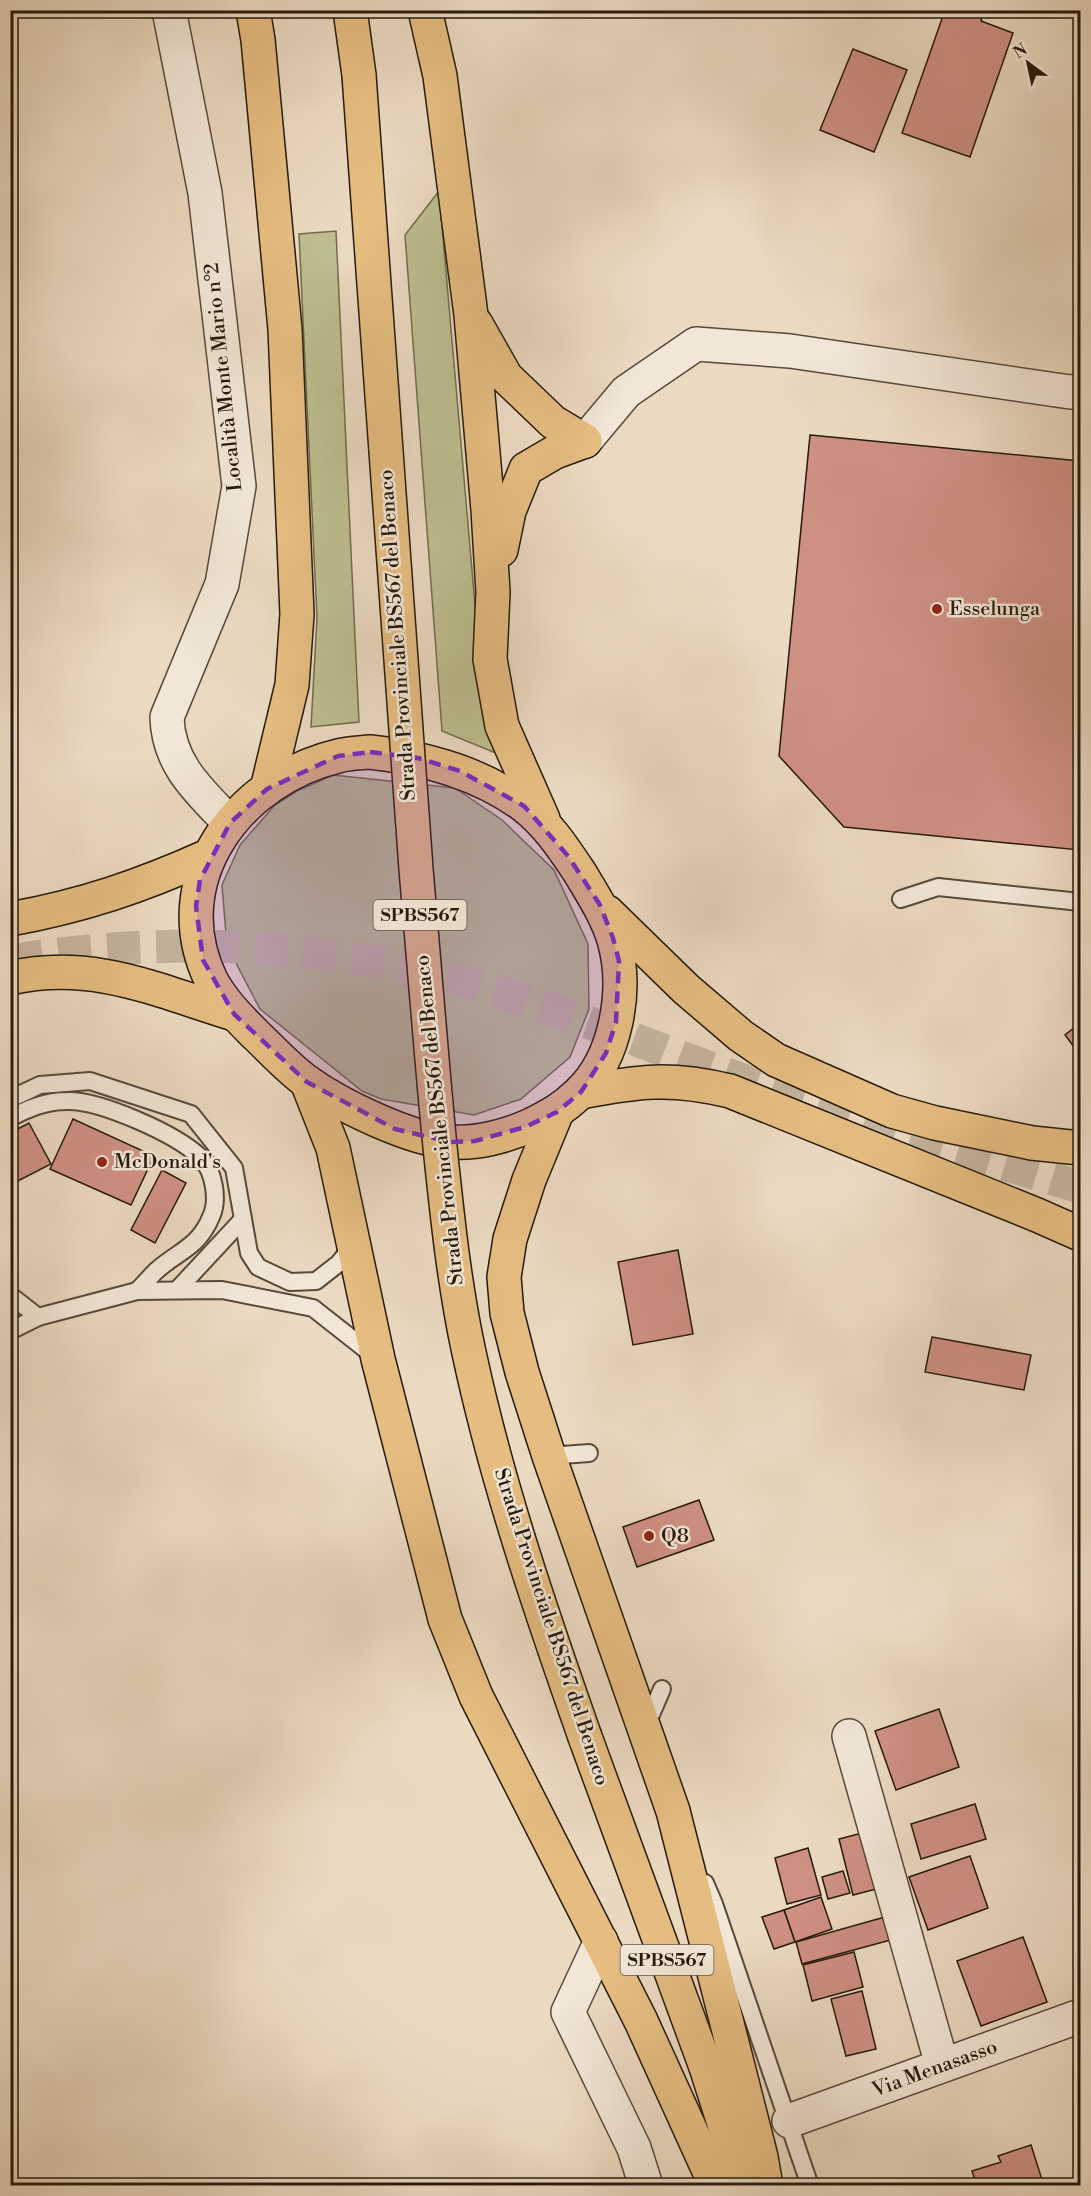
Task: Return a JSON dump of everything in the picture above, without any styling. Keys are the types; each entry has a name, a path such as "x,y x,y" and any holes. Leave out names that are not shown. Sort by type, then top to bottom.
{"highway":[{"path":"253,10 258,40 285,329 297,614 291,685 267,789"},
{"name":"Strada Provinciale BS567 del Benaco","path":"350,10 359,75 394,592 431,1053 457,1288 486,1427 531,1581 585,1737 706,2067 744,2186"},
{"path":"426,10 440,76 471,315 493,592 490,659 502,726 546,827"},
{"path":"471,315 506,377 553,422 585,441"},
{"path":"493,592 509,511 526,469 555,452 585,441"},
{"path":"766,2186 761,2157 673,1811 522,1372 510,1323 504,1277 510,1239 529,1180 569,1102 606,1053 616,1022 619,961 600,905 568,855 546,827 524,806 460,771 428,761 392,754 370,752 338,756 296,771 248,804 230,823 208,856 200,880 196,906 197,930 203,960 213,984 234,1014 307,1082 395,1129 450,1142 475,1141 500,1136 525,1127 569,1102 625,1083 669,1080 698,1083 730,1091 1080,1234"},
{"path":"10,919 97,900 152,881 208,856"},
{"path":"600,905 686,989 741,1036 776,1060 903,1114 1032,1143 1080,1148"},
{"path":"10,978 55,972 100,974 148,986 234,1014"},
{"path":"307,1082 333,1148 378,1359 445,1619 476,1696 641,2021 716,2186"}],"street":[{"name":"Località Monte Mario n°2","path":"169,10 205,193 239,486 222,584 167,717 168,734 176,759 192,783 230,823"},
{"path":"585,441 626,392 696,344 790,351 1070,392 1080,391"},
{"path":"849,1736 942,2066"},
{"path":"600,1941 568,2012 634,2148 646,2186"},
{"name":"Via Menasasso","path":"789,2121 1080,2016"}],"lane":[{"path":"901,899 938,887 1080,902"},
{"path":"10,1099 40,1085 90,1081 190,1114 234,1168 249,1253 258,1267 290,1282 316,1281 339,1263 354,1243"},
{"path":"10,1118 37,1104 69,1100 108,1108 142,1122 185,1146 202,1159 215,1183 212,1216 194,1244 157,1270 137,1291"},
{"path":"177,1290 243,1219"},
{"path":"10,1331 38,1317 137,1291 222,1290 313,1308 378,1359"},
{"path":"10,1294 38,1317"},
{"path":"549,1456 589,1453"},
{"path":"644,1729 662,1689"},
{"path":"673,1811 714,1904 810,2186"}],"highlighted area":[{"path":"370,752 418,758 460,771 524,806 568,856 600,905 613,938 619,961 616,1022 606,1053 581,1092 557,1112 525,1127 475,1141 450,1142 395,1129 307,1082 234,1014 203,960 196,906 200,880 230,823 267,789 338,756"}],"green space":[{"path":"439,191 483,697 498,754 442,731 405,235"},
{"path":"336,231 359,722 311,727 317,618 299,234"},
{"path":"333,775 455,788 502,820 554,870 588,944 589,1009 570,1057 521,1099 474,1115 381,1099 362,1091 260,1009 227,946 222,885 240,845 275,805 297,791"}],"building":[{"path":"945,10 984,10 981,21 1013,33 970,157 902,133"},
{"path":"853,49 907,70 874,152 820,130"},
{"name":"Esselunga","path":"810,435 1080,461 1080,850 844,827 779,756"},
{"path":"1080,1023 1080,1055 1065,1035"},
{"name":"McDonald's","path":"73,1119 154,1156 131,1205 50,1169"},
{"path":"29,1123 51,1164 10,1185 10,1133"},
{"path":"162,1170 186,1183 155,1243 131,1230"},
{"path":"678,1250 693,1334 633,1345 618,1262"},
{"path":"932,1337 1031,1355 1024,1390 925,1372"},
{"path":"699,1500 714,1540 637,1567 623,1527"},
{"path":"939,1709 959,1767 896,1790 875,1731"},
{"path":"975,1804 986,1839 921,1859 911,1824"},
{"path":"870,1831 884,1887 853,1895 839,1839"},
{"path":"808,1848 821,1895 787,1904 775,1858"},
{"path":"970,1856 988,1908 928,1930 909,1877"},
{"path":"843,1871 850,1893 828,1899 822,1877"},
{"path":"821,1897 832,1929 795,1942 784,1910"},
{"path":"784,1910 795,1942 774,1949 762,1917"},
{"path":"892,1915 898,1938 802,1964 796,1942"},
{"path":"1023,1937 1047,2002 981,2026 957,1961"},
{"path":"854,1952 863,1987 812,2001 803,1965"},
{"path":"862,1991 876,2049 846,2056 831,1999"},
{"path":"1031,2145 1044,2186 977,2186 972,2171 1001,2162 998,2156"}],"tunnel":[{"path":"10,961 135,948 197,946 260,948 322,954 446,977 584,1020 814,1105 1080,1187"}],"place":[{"name":"Esselunga","path":"937,609"},
{"name":"McDonald's","path":"102,1162"},
{"name":"Q8","path":"649,1536"}]}
